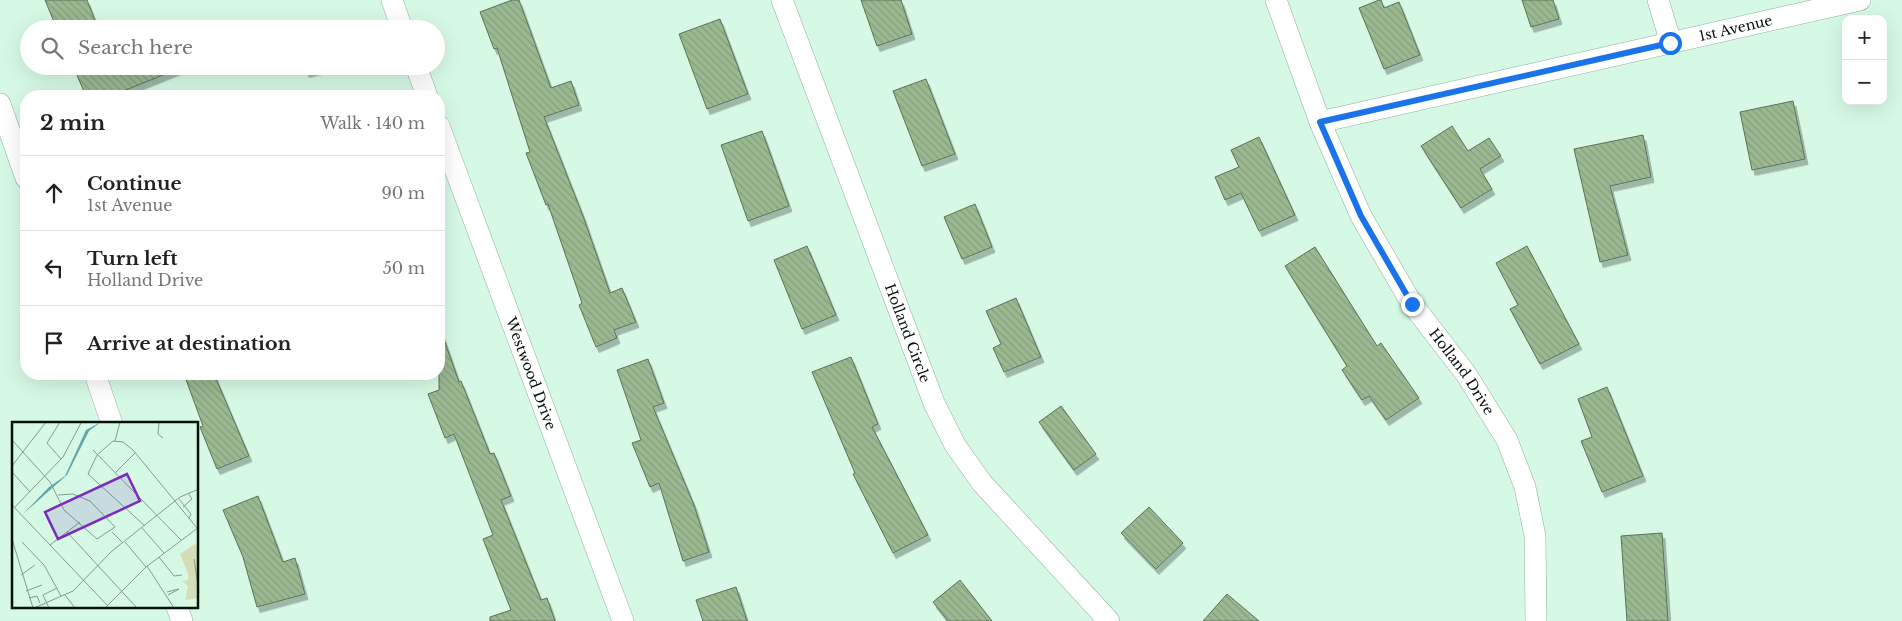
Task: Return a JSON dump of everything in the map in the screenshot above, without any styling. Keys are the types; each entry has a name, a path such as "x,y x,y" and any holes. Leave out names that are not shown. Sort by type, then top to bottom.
{"street":[{"path":"392,0 399,20"},
{"name":"Holland Circle","path":"782,0 934,403 955,445 982,483 1109,621"},
{"name":"Holland Drive","path":"1276,0 1320,122 1361,216 1412,304 1466,374 1507,440 1525,487 1535,536 1536,621"},
{"path":"1658,0 1670,43"},
{"name":"1st Avenue","path":"1320,122 1860,0"},
{"path":"420,75 426,90"},
{"path":"0,104 20,161"},
{"name":"Westwood Drive","path":"445,142 623,621"},
{"path":"97,380 111,422"},
{"path":"177,608 182,621"}],"building":[{"path":"45,0 87,0 95,20 53,20"},
{"path":"512,0 519,0 551,88 571,81 579,105 544,117 583,216 610,293 622,288 636,322 614,330 617,338 596,347 579,305 582,303 548,204 546,205 526,153 530,152 497,48 494,49 480,12"},
{"path":"861,0 901,0 912,34 877,46"},
{"path":"1381,0 1384,8 1399,2 1420,55 1384,69 1359,8"},
{"path":"1522,0 1553,0 1559,19 1531,27"},
{"path":"720,19 748,94 707,109 679,34"},
{"path":"77,75 163,75 126,90 83,90"},
{"path":"926,79 955,154 922,166 893,91"},
{"path":"1793,101 1805,159 1752,170 1740,112"},
{"path":"1452,126 1468,151 1489,138 1501,156 1480,169 1492,189 1461,208 1421,146"},
{"path":"762,131 789,206 748,221 721,145"},
{"path":"1643,135 1651,177 1610,186 1628,255 1600,262 1574,149"},
{"path":"1259,137 1295,215 1259,231 1241,193 1225,200 1215,177 1239,167 1231,150"},
{"path":"975,204 992,247 962,259 944,217"},
{"path":"807,246 836,315 802,329 774,260"},
{"path":"1527,246 1579,344 1540,364 1510,309 1518,305 1496,263"},
{"path":"1315,247 1377,346 1381,343 1419,398 1386,420 1369,396 1362,400 1342,370 1347,366 1285,266"},
{"path":"1016,298 1041,357 1004,372 993,348 1001,344 986,311"},
{"path":"445,342 459,382 461,381 490,454 494,453 511,496 501,500 541,600 547,598 555,621 490,621 490,617 511,610 483,539 493,535 454,434 445,438 428,394 439,390 439,380 445,380"},
{"path":"851,357 878,424 872,427 928,535 893,553 853,474 855,473 812,372"},
{"path":"648,359 664,403 653,407 694,505 709,552 683,561 659,483 650,487 632,443 641,440 617,370"},
{"path":"186,380 217,380 249,456 217,469 200,427 203,426"},
{"path":"1607,387 1643,476 1602,492 1581,441 1592,437 1578,399"},
{"path":"1061,406 1096,454 1074,470 1039,422"},
{"path":"258,496 283,562 295,558 305,594 257,607 243,557 223,510"},
{"path":"1149,507 1183,543 1156,569 1121,533"},
{"path":"1662,533 1668,621 1627,621 1621,536"},
{"path":"960,580 992,621 948,621 933,602"},
{"path":"736,587 747,621 703,621 696,600"},
{"path":"1227,594 1259,621 1203,621"}],"route":[{"path":"1412,304 1361,216 1320,122 1670,43"}]}
